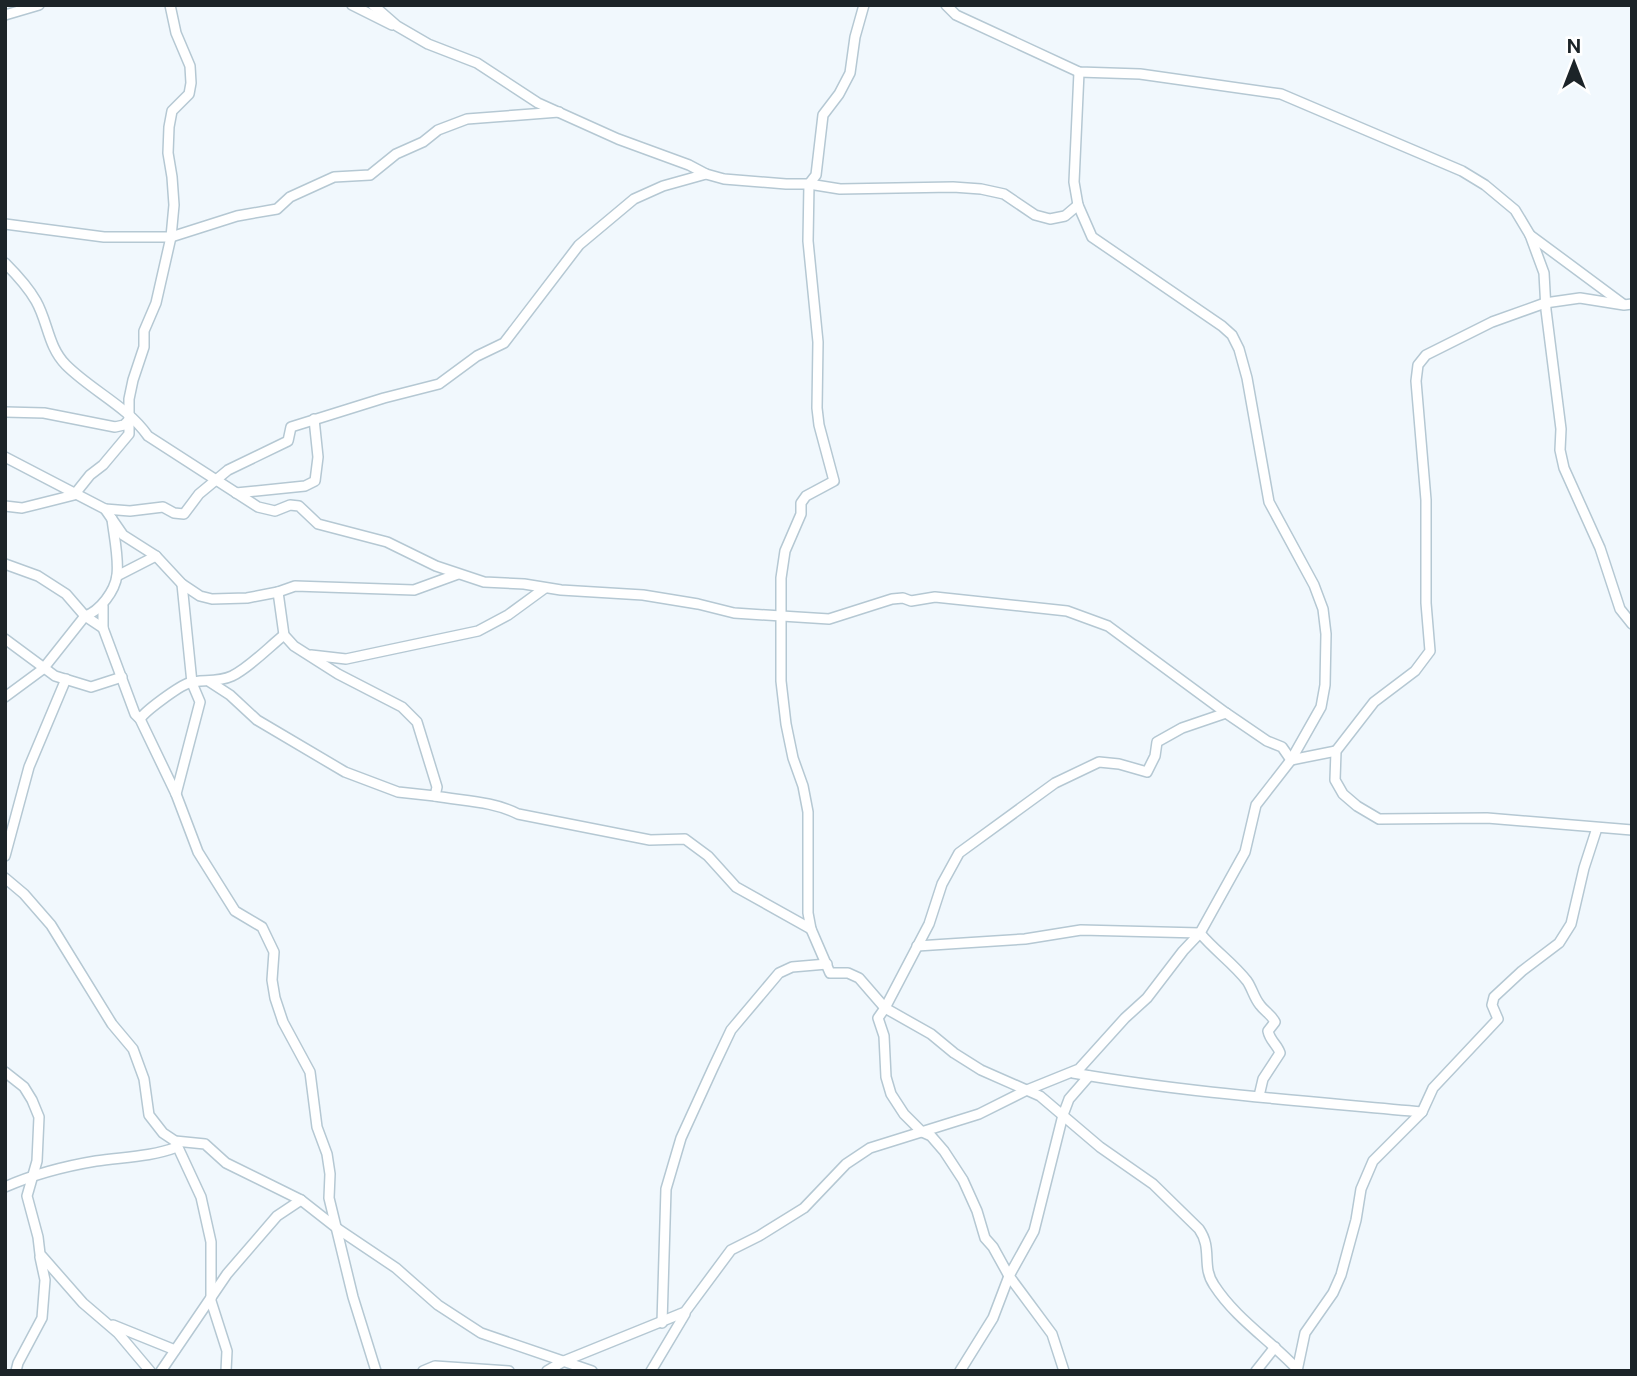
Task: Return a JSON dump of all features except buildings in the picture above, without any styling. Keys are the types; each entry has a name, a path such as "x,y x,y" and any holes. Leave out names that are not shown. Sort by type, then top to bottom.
{"street":[{"path":"5,15 39,5"},
{"path":"5,506 22,508 74,495 129,434 130,399 144,347 144,331 156,303 171,237 174,205 168,153 169,127 172,111 189,94 191,83 190,66 176,33 170,5"},
{"path":"352,5 428,44 477,63 519,93 618,139 706,174 743,181 809,184 840,189 953,187 981,190 1003,194 1035,215 1050,219 1065,216 1078,205"},
{"path":"373,5 397,26"},
{"path":"864,5 850,73 839,94 823,115 816,175 809,184 808,241 818,342 817,408 834,481 806,496 801,503 801,514 785,551 781,578 782,699 793,758 803,786 808,812 808,913 811,929 830,973 848,973 859,978 886,1008 931,1034 981,1070 1040,1096 1100,1147 1153,1184 1199,1229 1208,1247 1208,1275 1214,1286 1245,1322 1297,1370"},
{"path":"946,5 956,15 1079,72 1140,74 1281,94 1462,171 1485,185 1515,210 1530,235 1544,273 1545,303 1561,429 1560,450 1564,468 1600,548 1620,609 1632,624"},
{"path":"651,1371 685,1312 731,1250 804,1208 858,1154 979,1114 1027,1090 1079,1069 1147,998 1200,933 1245,852 1255,805 1291,760 1321,707 1325,685 1326,634 1323,610 1314,585 1269,502 1247,378 1239,349 1232,335 1222,326 1092,237 1078,205 1074,182 1079,72"},
{"path":"5,225 104,237 171,237 237,216 277,209 290,197 334,177 370,175 396,154 423,142 438,130 467,119 560,112"},
{"path":"5,457 105,509 130,511 163,507 174,513 184,514 214,480 228,470 288,441 291,427 439,384 477,356 504,343 579,245 634,199 663,186 706,174"},
{"path":"1530,235 1629,304"},
{"path":"5,263 37,303 55,351 65,364 121,408 148,436 258,507 275,511 290,505 299,506 318,524 387,542 458,574 484,582 643,594 734,613 829,619 892,599 911,601 935,597 1068,611 1108,626 1226,713 1268,741 1282,747 1291,760"},
{"path":"1629,304 1580,298 1545,303 1492,322 1426,355 1418,365 1416,381 1426,500 1426,603 1430,651 1415,671 1374,702 1336,751 1335,780 1343,794 1357,807 1379,819 1487,818 1632,830"},
{"path":"5,412 44,413 115,427 124,425 131,418"},
{"path":"236,493 305,486 315,481 318,457 314,419"},
{"path":"105,509 123,535 156,556 182,584 200,596 212,599 247,598 295,586 414,590 458,574"},
{"path":"112,518 117,576 103,606 103,628 135,714 140,719 176,794 198,852 235,911 261,928 274,952 272,981 275,998 283,1022 310,1072 317,1127 327,1154 329,1198 353,1297 376,1371"},
{"path":"117,576 156,556"},
{"path":"5,564 38,576 66,594 85,616 103,628"},
{"path":"176,794 200,702 192,682 182,584"},
{"path":"309,654 346,659 478,631 508,615 545,588"},
{"path":"278,592 284,635 294,646 338,674 402,707 417,722 438,787 435,796"},
{"path":"5,697 44,670 85,616 103,606"},
{"path":"140,719 157,703 192,682 210,682 234,675 284,635"},
{"path":"5,639 49,674 91,687 122,677"},
{"path":"5,856 29,767 66,679"},
{"path":"210,682 230,695 257,720 345,772 398,792 506,808 518,814 650,841 685,839 708,856 736,887 811,929"},
{"path":"1064,1371 1052,1334 985,1238 963,1180 944,1151 931,1136 922,1132 904,1114 891,1094 886,1077 884,1036 877,1018 886,1008 929,924 942,884 959,853 1055,783 1099,762 1119,764 1147,772 1155,756 1157,741 1182,728 1226,713"},
{"path":"1291,760 1336,751"},
{"path":"1297,1370 1305,1333 1333,1293 1341,1275 1366,1173 1382,1149 1422,1112 1433,1088 1498,1019 1492,1005 1494,997 1522,971 1559,943 1571,925 1584,868 1597,828"},
{"path":"5,878 24,894 51,925 112,1024 132,1049 144,1079 149,1115 176,1144 201,1196 211,1242 211,1301 227,1351 226,1371"},
{"path":"917,946 1025,939 1081,930 1200,933 1249,983 1260,1006 1275,1022 1268,1031 1280,1053 1263,1079 1259,1096"},
{"path":"662,1323 666,1189 681,1138 713,1068 731,1030 779,973 792,967 827,964"},
{"path":"5,1072 24,1087 33,1100 39,1117 37,1161 27,1196 38,1237 45,1280 42,1318 16,1371"},
{"path":"1072,1073 1140,1085 1422,1112"},
{"path":"960,1371 993,1318 1009,1276 1034,1231 1063,1115 1069,1099 1088,1076"},
{"path":"5,1187 32,1177 94,1162 160,1154 176,1144 205,1144 226,1163 301,1200 396,1268 438,1305 481,1333 592,1371"},
{"path":"161,1371 227,1274 277,1216 301,1200"},
{"path":"40,1254 83,1303 118,1333 150,1371"},
{"path":"547,1371 564,1361 685,1312"},
{"path":"105,1322 175,1350"},
{"path":"1256,1371 1275,1347"},
{"path":"423,1371 435,1366 509,1371"}]}
